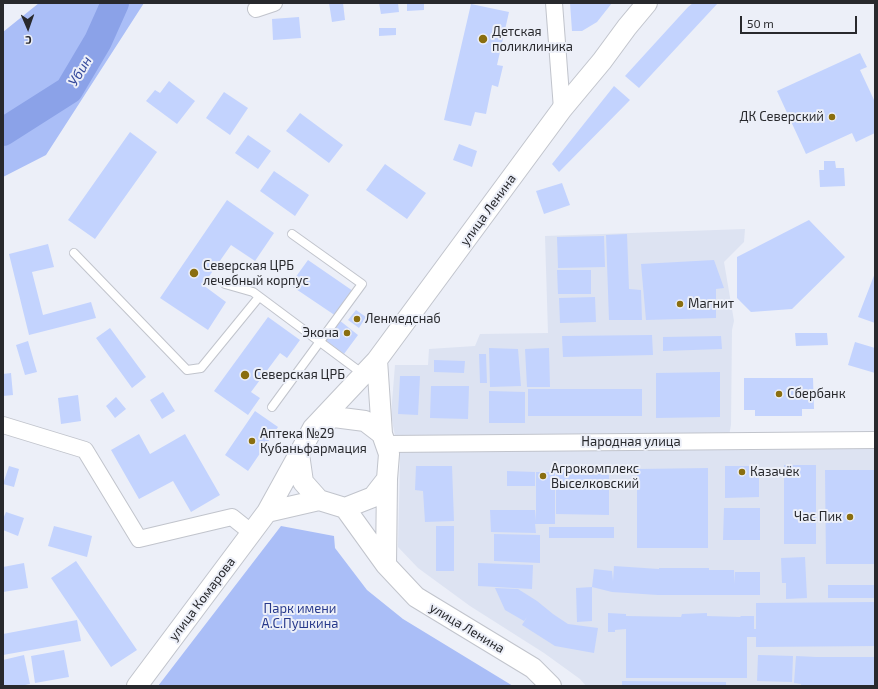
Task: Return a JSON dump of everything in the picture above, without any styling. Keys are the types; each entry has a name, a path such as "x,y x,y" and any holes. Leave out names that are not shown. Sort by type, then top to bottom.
{"street":[{"path":"256,9 274,3"},
{"path":"554,3 562,109"},
{"name":"улица Ленина","path":"371,367 562,109 602,61 626,27 647,3"},
{"path":"319,500 303,482 299,454 313,428 371,367"},
{"path":"371,367 384,439 389,454 387,479 386,565"},
{"path":"313,428 334,417 365,421 384,439"},
{"path":"3,425 85,450 139,539 232,517 252,534"},
{"name":"Народная улица","path":"384,439 875,440"},
{"name":"улица Комарова","path":"137,686 268,512 299,454"},
{"path":"268,512 319,500 345,508 373,497 387,479"},
{"name":"улица Ленина","path":"345,508 386,565 416,597 533,668 551,686"}],"lane":[{"path":"272,407 362,284 292,234"},
{"path":"74,253 187,370 201,368 259,297"},
{"path":"225,284 253,292 320,341 371,367"}],"shaded area":[{"path":"745,229 744,242 724,262 734,321 732,330 731,425 728,441 875,440 875,686 586,686 580,679 544,653 470,606 418,568 398,547 400,462 391,415 395,365 428,365 429,349 475,346 480,334 548,333 545,236"}],"green space":[{"path":"39,3 144,3 46,155 3,177 3,32"},
{"name":"Парк имени А.С.Пушкина","path":"281,526 334,536 335,548 367,590 403,619 513,686 158,686"}],"building":[{"path":"329,3 343,3 345,20 332,22"},
{"path":"379,3 398,3 399,12 381,14"},
{"path":"407,3 424,3 424,10 407,11"},
{"path":"570,3 612,3 597,22 582,31 572,31"},
{"path":"693,3 718,3 639,88 625,76"},
{"name":"Детская поликлиника","path":"471,4 509,12 497,65 503,66 498,87 492,85 486,114 475,112 471,126 444,120"},
{"path":"299,17 301,38 273,40 272,19"},
{"path":"379,28 396,28 396,35 379,36"},
{"name":"ДК Северский","path":"860,53 867,67 860,70 875,102 875,133 856,142 852,133 806,154 777,91"},
{"path":"169,81 195,101 177,124 146,101 155,90 160,93"},
{"path":"614,86 630,100 559,172 552,164"},
{"path":"224,92 248,108 230,135 206,118"},
{"path":"300,113 343,145 329,163 286,131"},
{"path":"130,132 157,152 95,239 68,220"},
{"path":"248,135 271,151 258,169 235,153"},
{"path":"459,144 477,151 472,167 453,160"},
{"path":"824,161 835,161 836,168 844,168 845,186 820,187 819,170 824,170"},
{"path":"385,164 426,193 407,219 366,190"},
{"path":"274,171 309,195 295,216 260,191"},
{"path":"562,183 570,205 544,214 536,191"},
{"name":"Северская ЦРБ лечебный корпус","path":"227,200 274,233 255,261 231,245 203,285 226,302 208,330 160,298"},
{"path":"809,220 845,257 792,309 751,312 737,298 737,257"},
{"path":"627,234 629,289 641,290 642,320 609,320 606,235"},
{"path":"604,236 605,267 558,268 557,237"},
{"path":"48,244 54,267 32,272 43,315 91,302 96,318 29,335 9,254"},
{"path":"308,260 353,291 336,316 290,285"},
{"name":"Магнит","path":"714,260 724,288 716,289 716,318 646,320 641,264"},
{"path":"557,270 591,270 591,294 558,294"},
{"path":"875,273 875,323 858,317"},
{"path":"595,297 596,322 560,323 559,298"},
{"name":"Ленмедснаб","path":"356,310 366,317 359,328 348,320"},
{"name":"Северская ЦРБ","path":"268,317 300,340 287,358 280,353 251,392 260,398 248,415 214,391"},
{"path":"339,320 358,335 344,354 324,339"},
{"path":"110,328 146,377 132,388 96,338"},
{"path":"795,333 827,333 828,345 796,346"},
{"path":"652,335 653,355 563,357 562,336"},
{"path":"721,336 722,349 663,351 663,337"},
{"path":"28,341 37,372 25,375 16,345"},
{"path":"855,342 875,348 875,373 848,365"},
{"path":"489,348 518,349 521,386 490,387"},
{"path":"549,348 550,387 527,387 525,349"},
{"path":"479,354 486,354 487,383 480,383"},
{"path":"434,360 465,361 464,373 434,372"},
{"path":"720,372 720,417 656,418 656,373"},
{"path":"11,373 13,395 3,396 3,374"},
{"path":"400,376 420,376 418,415 398,414"},
{"name":"Сбербанк","path":"744,378 813,378 814,409 802,409 802,416 755,416 755,410 744,410"},
{"path":"431,386 469,386 468,419 430,418"},
{"path":"528,389 642,389 642,416 528,416"},
{"path":"489,391 525,392 525,423 489,423"},
{"path":"163,392 175,411 162,419 150,400"},
{"path":"78,395 81,421 61,424 58,398"},
{"path":"116,397 126,409 115,418 106,406"},
{"name":"Аптека №29 Кубаньфармация","path":"255,411 278,427 248,471 225,455"},
{"path":"139,434 150,454 185,434 220,495 191,512 173,481 139,499 111,450"},
{"path":"784,465 816,465 816,544 784,544"},
{"path":"9,466 19,469 14,487 3,484"},
{"path":"416,466 452,466 454,521 425,522 423,491 415,490"},
{"path":"725,466 759,466 759,497 725,498"},
{"path":"708,468 708,548 637,548 637,469"},
{"name":"Час Пик","path":"825,470 875,470 875,564 826,564"},
{"path":"507,471 535,472 535,486 507,486"},
{"path":"536,472 555,472 555,524 535,524 536,533 491,532 490,510 535,510 536,521"},
{"path":"556,472 609,472 609,515 556,514"},
{"path":"724,508 760,508 760,540 723,540"},
{"path":"6,512 24,518 18,536 3,530 3,519"},
{"path":"54,526 92,536 87,557 48,546"},
{"path":"436,526 454,526 454,571 436,571"},
{"path":"549,527 614,527 614,538 549,538"},
{"path":"494,534 540,535 540,563 494,561"},
{"path":"805,557 807,598 786,599 786,583 782,583 781,558"},
{"path":"76,561 137,650 111,667 51,578"},
{"path":"24,563 28,588 3,592 3,567"},
{"path":"478,563 533,565 532,589 478,586"},
{"path":"614,566 659,569 709,568 709,570 734,570 735,584 735,572 760,572 760,595 658,595 612,592 592,587 594,569 612,571 613,581"},
{"path":"828,585 875,585 875,598 828,598"},
{"path":"592,587 592,621 577,622 576,588"},
{"path":"495,588 518,589 568,624 598,628 594,653 555,646 522,625 527,617 524,621 505,610"},
{"path":"875,602 875,646 756,647 756,637 747,637 747,678 626,678 626,629 608,632 608,613 626,614 626,616 681,617 682,614 707,613 707,616 754,616 754,629 756,629 756,603"},
{"path":"77,620 81,641 3,655 3,634"},
{"path":"64,650 69,677 35,683 31,656"},
{"path":"24,655 30,684 20,686 3,686 3,660"},
{"path":"758,655 793,656 792,682 757,681"},
{"path":"796,656 875,657 875,686 801,686 801,684 794,683"},
{"path":"622,681 726,682 726,686 622,686"}],"waterway":[{"name":"Убин","path":"3,132 69,90 98,41 115,3"}],"place":[{"name":"Детская поликлиника","path":"483,39"},
{"name":"ДК Северский","path":"832,117"},
{"name":"Северская ЦРБ лечебный корпус","path":"194,273"},
{"name":"Магнит","path":"680,304"},
{"name":"Ленмедснаб","path":"357,319"},
{"name":"Экона","path":"347,333"},
{"name":"Северская ЦРБ","path":"245,375"},
{"name":"Сбербанк","path":"779,394"},
{"name":"Аптека №29 Кубаньфармация","path":"252,441"},
{"name":"Казачёк","path":"742,472"},
{"name":"Агрокомплекс Выселковский","path":"543,476"},
{"name":"Час Пик","path":"850,517"}]}
